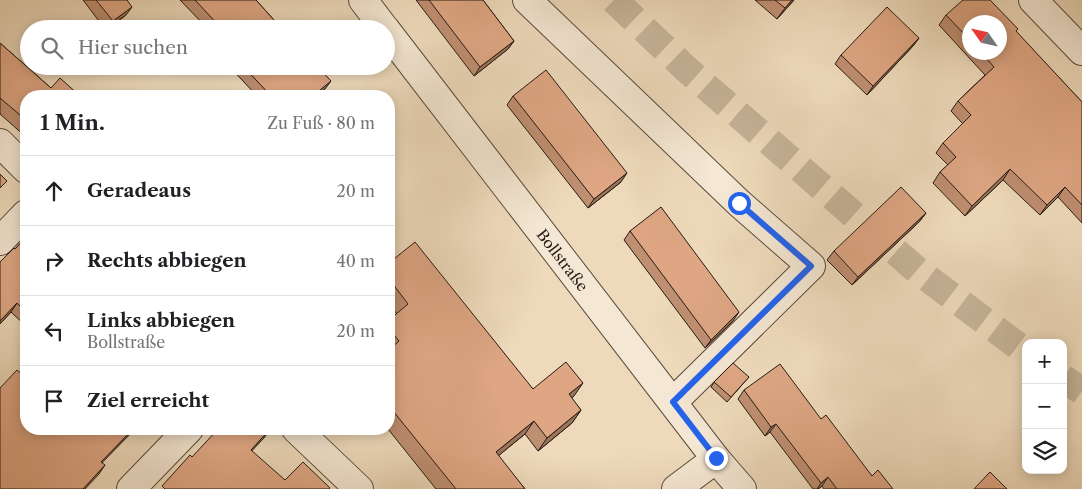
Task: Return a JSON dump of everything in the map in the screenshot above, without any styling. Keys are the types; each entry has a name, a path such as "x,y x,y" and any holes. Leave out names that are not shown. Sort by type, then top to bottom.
{"street":[{"name":"Bollstraße","path":"363,0 378,20"},
{"path":"527,0 739,203 811,266 673,402"},
{"path":"1033,0 1082,51"},
{"name":"Bollstraße","path":"395,42 716,458 742,489"},
{"path":"0,144 20,163"},
{"path":"0,241 20,220"},
{"path":"131,489 183,435"},
{"path":"302,435 359,489"},
{"path":"676,489 716,458"}],"building":[{"path":"96,0 127,0 132,7 112,20"},
{"path":"195,0 256,0 274,20 214,20"},
{"path":"429,0 483,0 514,41 480,67"},
{"path":"775,0 792,0 785,8"},
{"path":"963,0 990,0 1004,15 962,15 962,32 946,15"},
{"path":"887,7 919,38 873,86 841,55"},
{"path":"1007,18 1018,29 1016,31 1082,102 1082,205 1065,187 1047,205 1010,169 972,206 940,172 956,157 943,143 971,115 958,101 994,67 988,60 1007,60"},
{"path":"0,43 20,61 20,75 36,75 51,88 60,78 73,90 20,90 20,115 0,98"},
{"path":"546,70 627,173 594,199 513,96"},
{"path":"251,75 325,75 331,81 320,90 265,90"},
{"path":"0,174 7,181 0,188"},
{"path":"901,187 926,213 858,277 834,251"},
{"path":"661,207 739,312 711,340 630,231"},
{"path":"415,242 533,389 566,362 583,383 569,394 581,410 547,438 534,421 496,452 525,489 456,489 395,413 395,345 399,341 395,336 395,315 408,304 395,287 395,258"},
{"path":"20,244 20,306 17,303 0,321 0,262"},
{"path":"733,363 749,377 731,397 714,382"},
{"path":"780,364 821,419 826,415 872,476 878,470 893,489 837,489 828,477 821,483 776,424 771,427 744,390"},
{"path":"17,370 20,373 20,435 127,435 101,462 105,465 83,489 0,489 0,388"},
{"path":"212,435 265,435 251,450 285,480 303,462 330,488 165,489 162,486 190,455 192,457"},
{"path":"990,472 1007,489 974,489"}],"tunnel":[{"path":"614,0 685,68 918,271 1022,349"},
{"path":"1067,381 1082,391"}],"route":[{"path":"716,458 673,402 811,266 739,203"}]}
